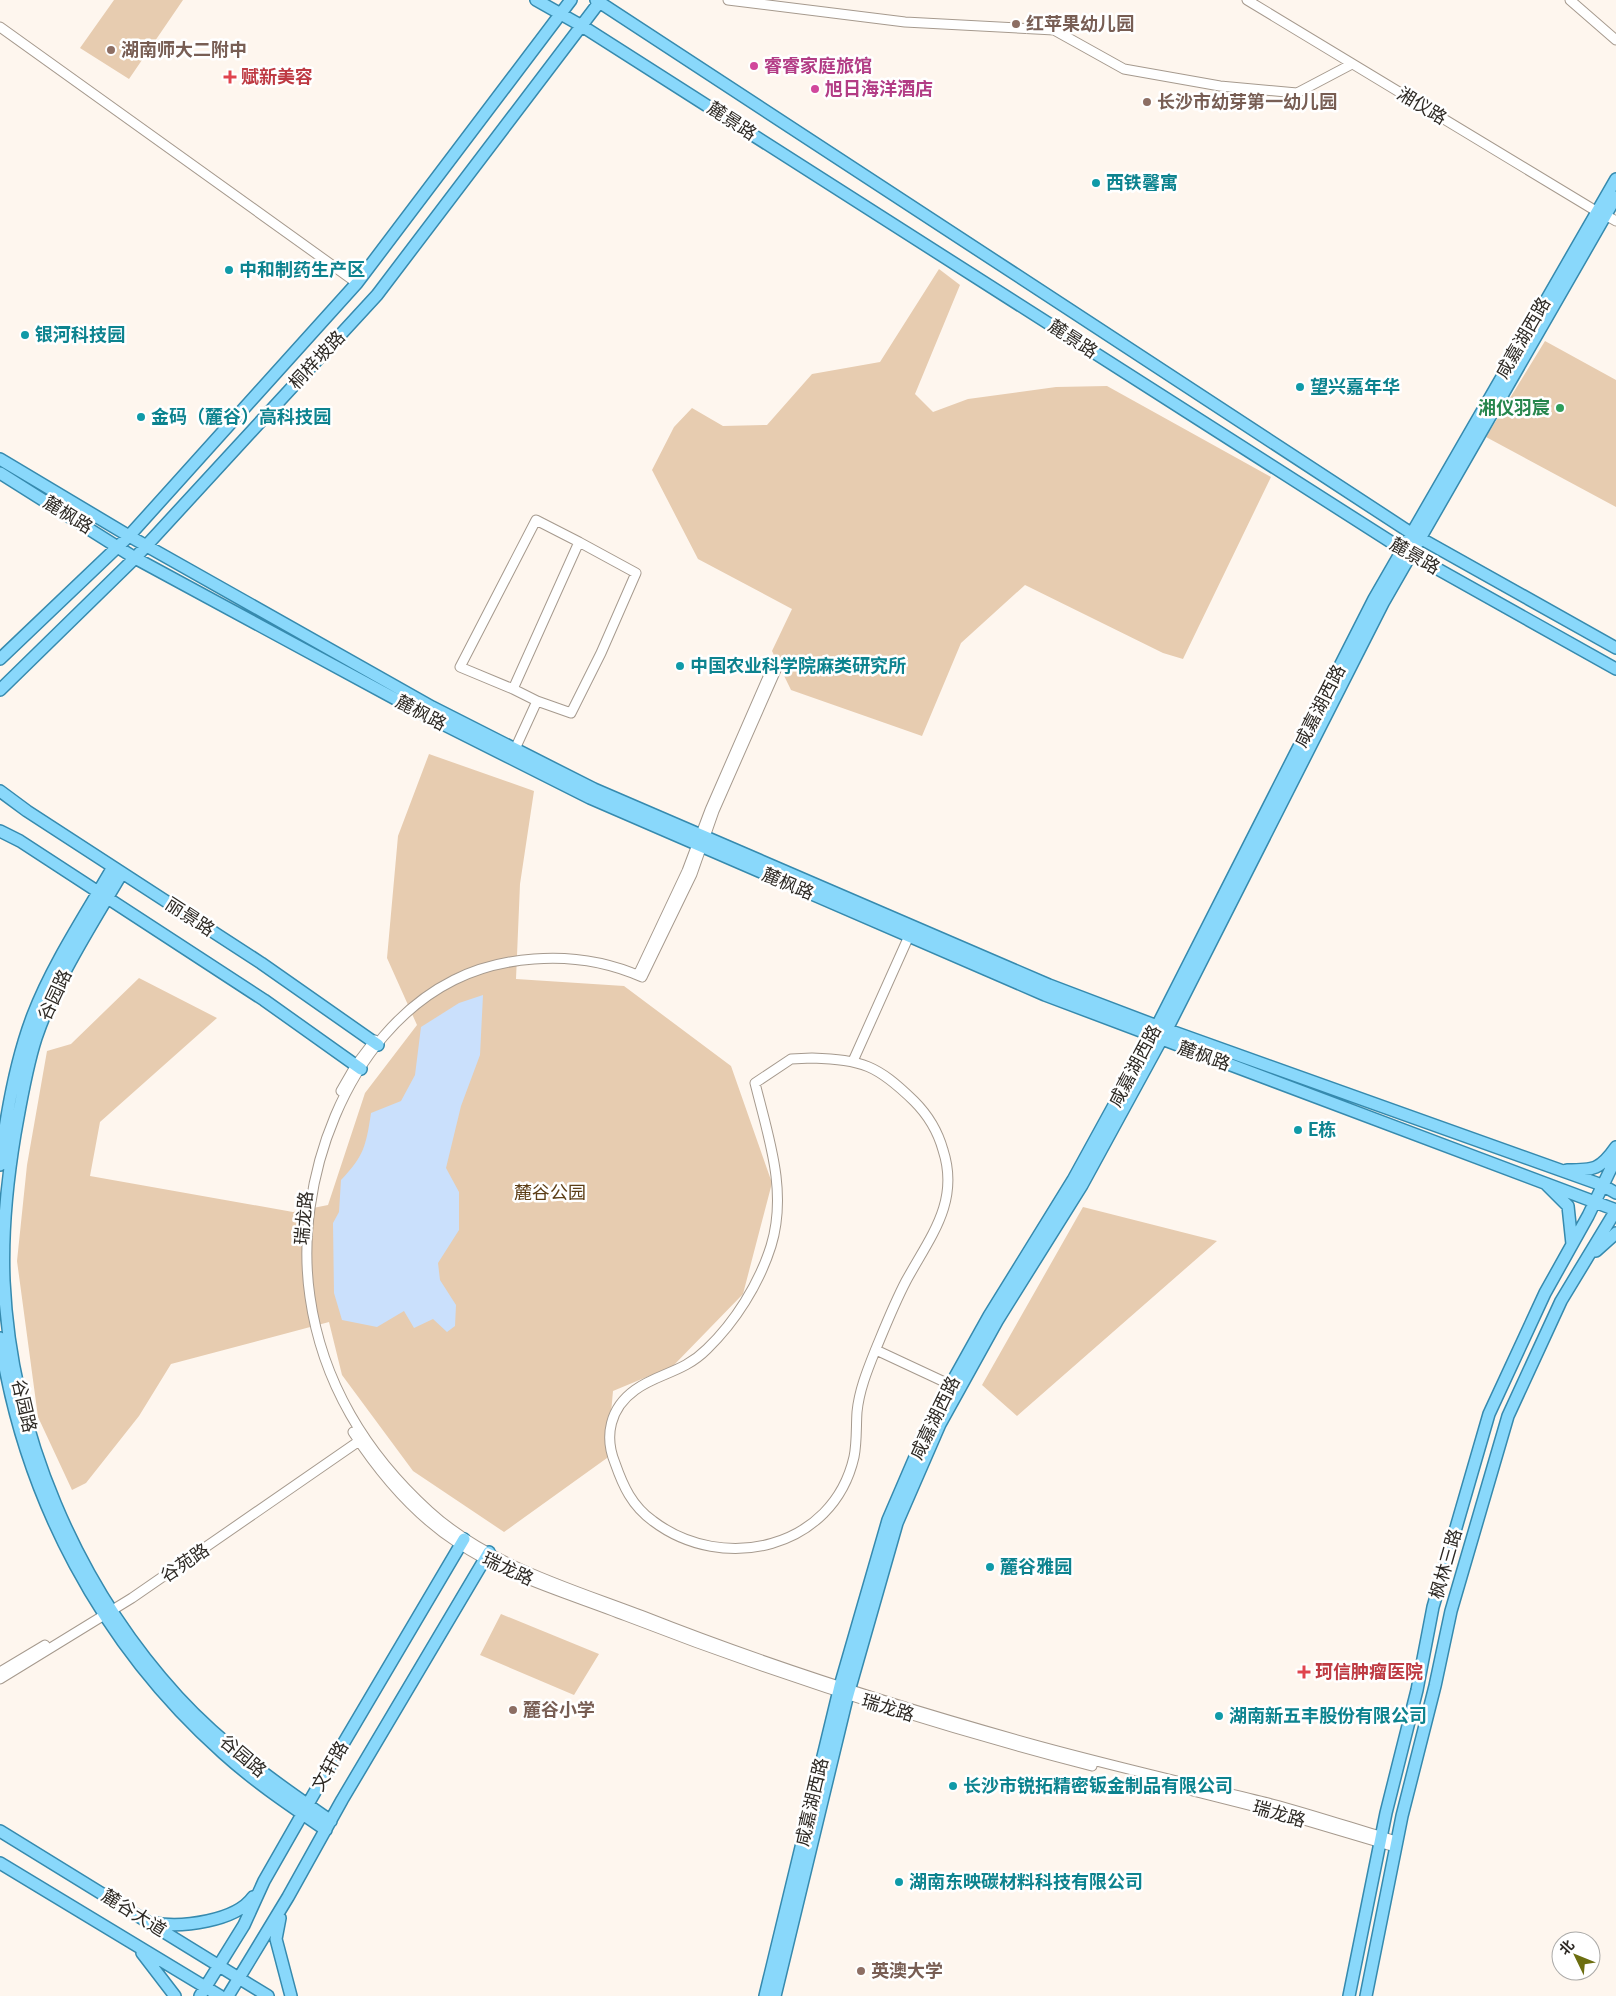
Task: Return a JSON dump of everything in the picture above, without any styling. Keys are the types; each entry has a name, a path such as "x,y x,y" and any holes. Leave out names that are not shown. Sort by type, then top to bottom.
{"main road":[{"name":"麓景路","path":"536,0 582,26 1406,551 1616,669"},
{"name":"桐梓坡路","path":"0,659 129,536 357,283 571,0"},
{"name":"麓景路","path":"599,1 1415,535 1616,648"},
{"name":"桐梓坡路","path":"0,690 135,558 377,295 599,1"},
{"name":"咸嘉湖西路","path":"775,1996 844,1691 897,1523 940,1424 997,1321 1082,1185 1374,599 1406,551 1601,213 1616,179"},
{"name":"咸嘉湖西路","path":"1601,213 1616,197"},
{"path":"0,459 146,546 432,707 701,841 1049,985 1159,1033 1560,1170 1602,1185 1616,1193"},
{"name":"麓枫路","path":"0,473 119,546 135,558 427,716 590,798 701,841 909,936 1045,995 1159,1033 1616,1210"},
{"name":"丽景路","path":"0,792 27,812 269,968 375,1044"},
{"name":"丽景路","path":"0,831 20,841 264,1000 359,1067"},
{"name":"谷园路","path":"0,1165 20,1059 31,1020 48,982 118,870"},
{"name":"谷园路","path":"103,895 44,1017 29,1061 7,1190 4,1258 7,1316 31,1437 66,1524 106,1611"},
{"name":"咸嘉湖西路","path":"765,1996 888,1520 931,1420 950,1385 989,1316 1074,1180 1159,1033"},
{"path":"1560,1170 1586,1170 1604,1164 1616,1148"},
{"name":"枫林三路","path":"1350,1996 1380,1840 1417,1690 1433,1607 1489,1414 1545,1293 1616,1158"},
{"path":"1543,1182 1568,1206 1572,1244"},
{"name":"枫林三路","path":"1366,1996 1396,1844 1435,1686 1451,1611 1508,1416 1561,1301 1616,1210"},
{"path":"1585,1261 1616,1233"},
{"name":"谷园路","path":"0,1338 12,1401 31,1468 56,1529 132,1656 196,1728 240,1768 328,1825"},
{"name":"文轩路","path":"203,1992 244,1925 264,1881 305,1809 462,1542"},
{"name":"文轩路","path":"228,1996 487,1556"},
{"name":"麓谷大道","path":"0,1831 268,1996"},
{"name":"麓谷大道","path":"0,1863 134,1945 203,1992 220,1996"},
{"path":"147,1920 165,1924 183,1924 233,1914 251,1900 264,1881"},
{"path":"288,1897 277,1927 276,1939 291,1996"},
{"path":"134,1945 175,1996"}],"street":[{"path":"728,0 905,22 1054,30 1124,69 1230,87 1298,93 1352,64"},
{"name":"湘仪路","path":"1247,0 1616,221"},
{"path":"1570,0 1616,40"},
{"path":"0,26 357,283"},
{"path":"536,520 579,542 636,573 601,653 571,713 537,701 460,667 536,520"},
{"path":"513,689 579,542"},
{"path":"772,668 776,670 701,841 772,668"},
{"path":"515,749 537,701"},
{"name":"瑞龙路","path":"701,841 641,974 571,958 524,960 485,967 456,979 426,997 375,1044 333,1105 319,1138 304,1198 301,1232 304,1294 314,1344 329,1388 360,1437 412,1495 462,1542 530,1580 731,1657 1035,1751 1396,1844"},
{"path":"853,1061 909,936"},
{"path":"812,1058 853,1061 868,1065 876,1070 897,1085 923,1110 939,1138 949,1167 949,1192 938,1225 892,1308 863,1380 857,1409 854,1457 835,1501 816,1521 789,1538 758,1548 726,1549 679,1537 654,1522 629,1498 609,1448 609,1426 619,1406 635,1389 693,1362 726,1329 751,1290 771,1246 779,1202 777,1179 754,1082 791,1060 812,1058"},
{"path":"876,1350 950,1385"},
{"name":"谷苑路","path":"0,1679 106,1611 360,1437"},
{"name":"谷苑路","path":"0,1672 106,1611"}],"green space":[{"path":"114,0 183,0 129,79 80,48"},
{"path":"939,269 960,285 915,394 933,412 968,399 1056,387 1107,386 1271,477 1183,659 1163,653 1025,585 961,643 922,736 791,690 772,651 792,609 698,559 652,470 674,427 692,408 723,426 767,425 812,374 880,362"},
{"name":"湘仪羽宸","path":"1545,341 1616,380 1616,507 1486,437"},
{"name":"麓谷公园","path":"429,754 534,791 520,884 516,979 624,986 731,1066 772,1183 743,1294 673,1366 613,1391 607,1458 504,1532 413,1471 342,1375 329,1322 171,1364 139,1416 86,1483 72,1490 38,1417 17,1261 27,1165 47,1051 71,1044 139,978 217,1018 100,1122 90,1176 293,1212 328,1205 365,1093 417,1025 387,958 398,836"},
{"path":"1083,1207 1217,1241 1017,1416 982,1385"},
{"path":"501,1614 599,1654 574,1695 480,1655"}],"water":[{"path":"483,995 480,1055 461,1106 446,1168 459,1192 459,1230 438,1263 440,1280 456,1305 455,1326 447,1332 433,1319 414,1328 404,1311 377,1327 342,1320 334,1293 333,1223 339,1212 341,1180 355,1164 363,1150 371,1113 401,1101 415,1075 421,1027 459,1003"}],"place":[{"name":"红苹果幼儿园","path":"1016,24"},
{"name":"湖南师大二附中","path":"111,50"},
{"name":"睿睿家庭旅馆","path":"754,66"},
{"name":"赋新美容","path":"230,77"},
{"name":"旭日海洋酒店","path":"815,89"},
{"name":"长沙市幼芽第一幼儿园","path":"1147,102"},
{"name":"西铁馨寓","path":"1096,183"},
{"name":"中和制药生产区","path":"229,270"},
{"name":"银河科技园","path":"25,335"},
{"name":"望兴嘉年华","path":"1300,387"},
{"name":"湘仪羽宸","path":"1560,408"},
{"name":"金码（麓谷）高科技园","path":"141,417"},
{"name":"中国农业科学院麻类研究所","path":"680,666"},
{"name":"E栋","path":"1298,1130"},
{"name":"麓谷雅园","path":"990,1567"},
{"name":"珂信肿瘤医院","path":"1304,1672"},
{"name":"麓谷小学","path":"513,1710"},
{"name":"湖南新五丰股份有限公司","path":"1219,1716"},
{"name":"长沙市锐拓精密钣金制品有限公司","path":"953,1786"},
{"name":"湖南东映碳材料科技有限公司","path":"899,1882"},
{"name":"英澳大学","path":"861,1971"}]}
